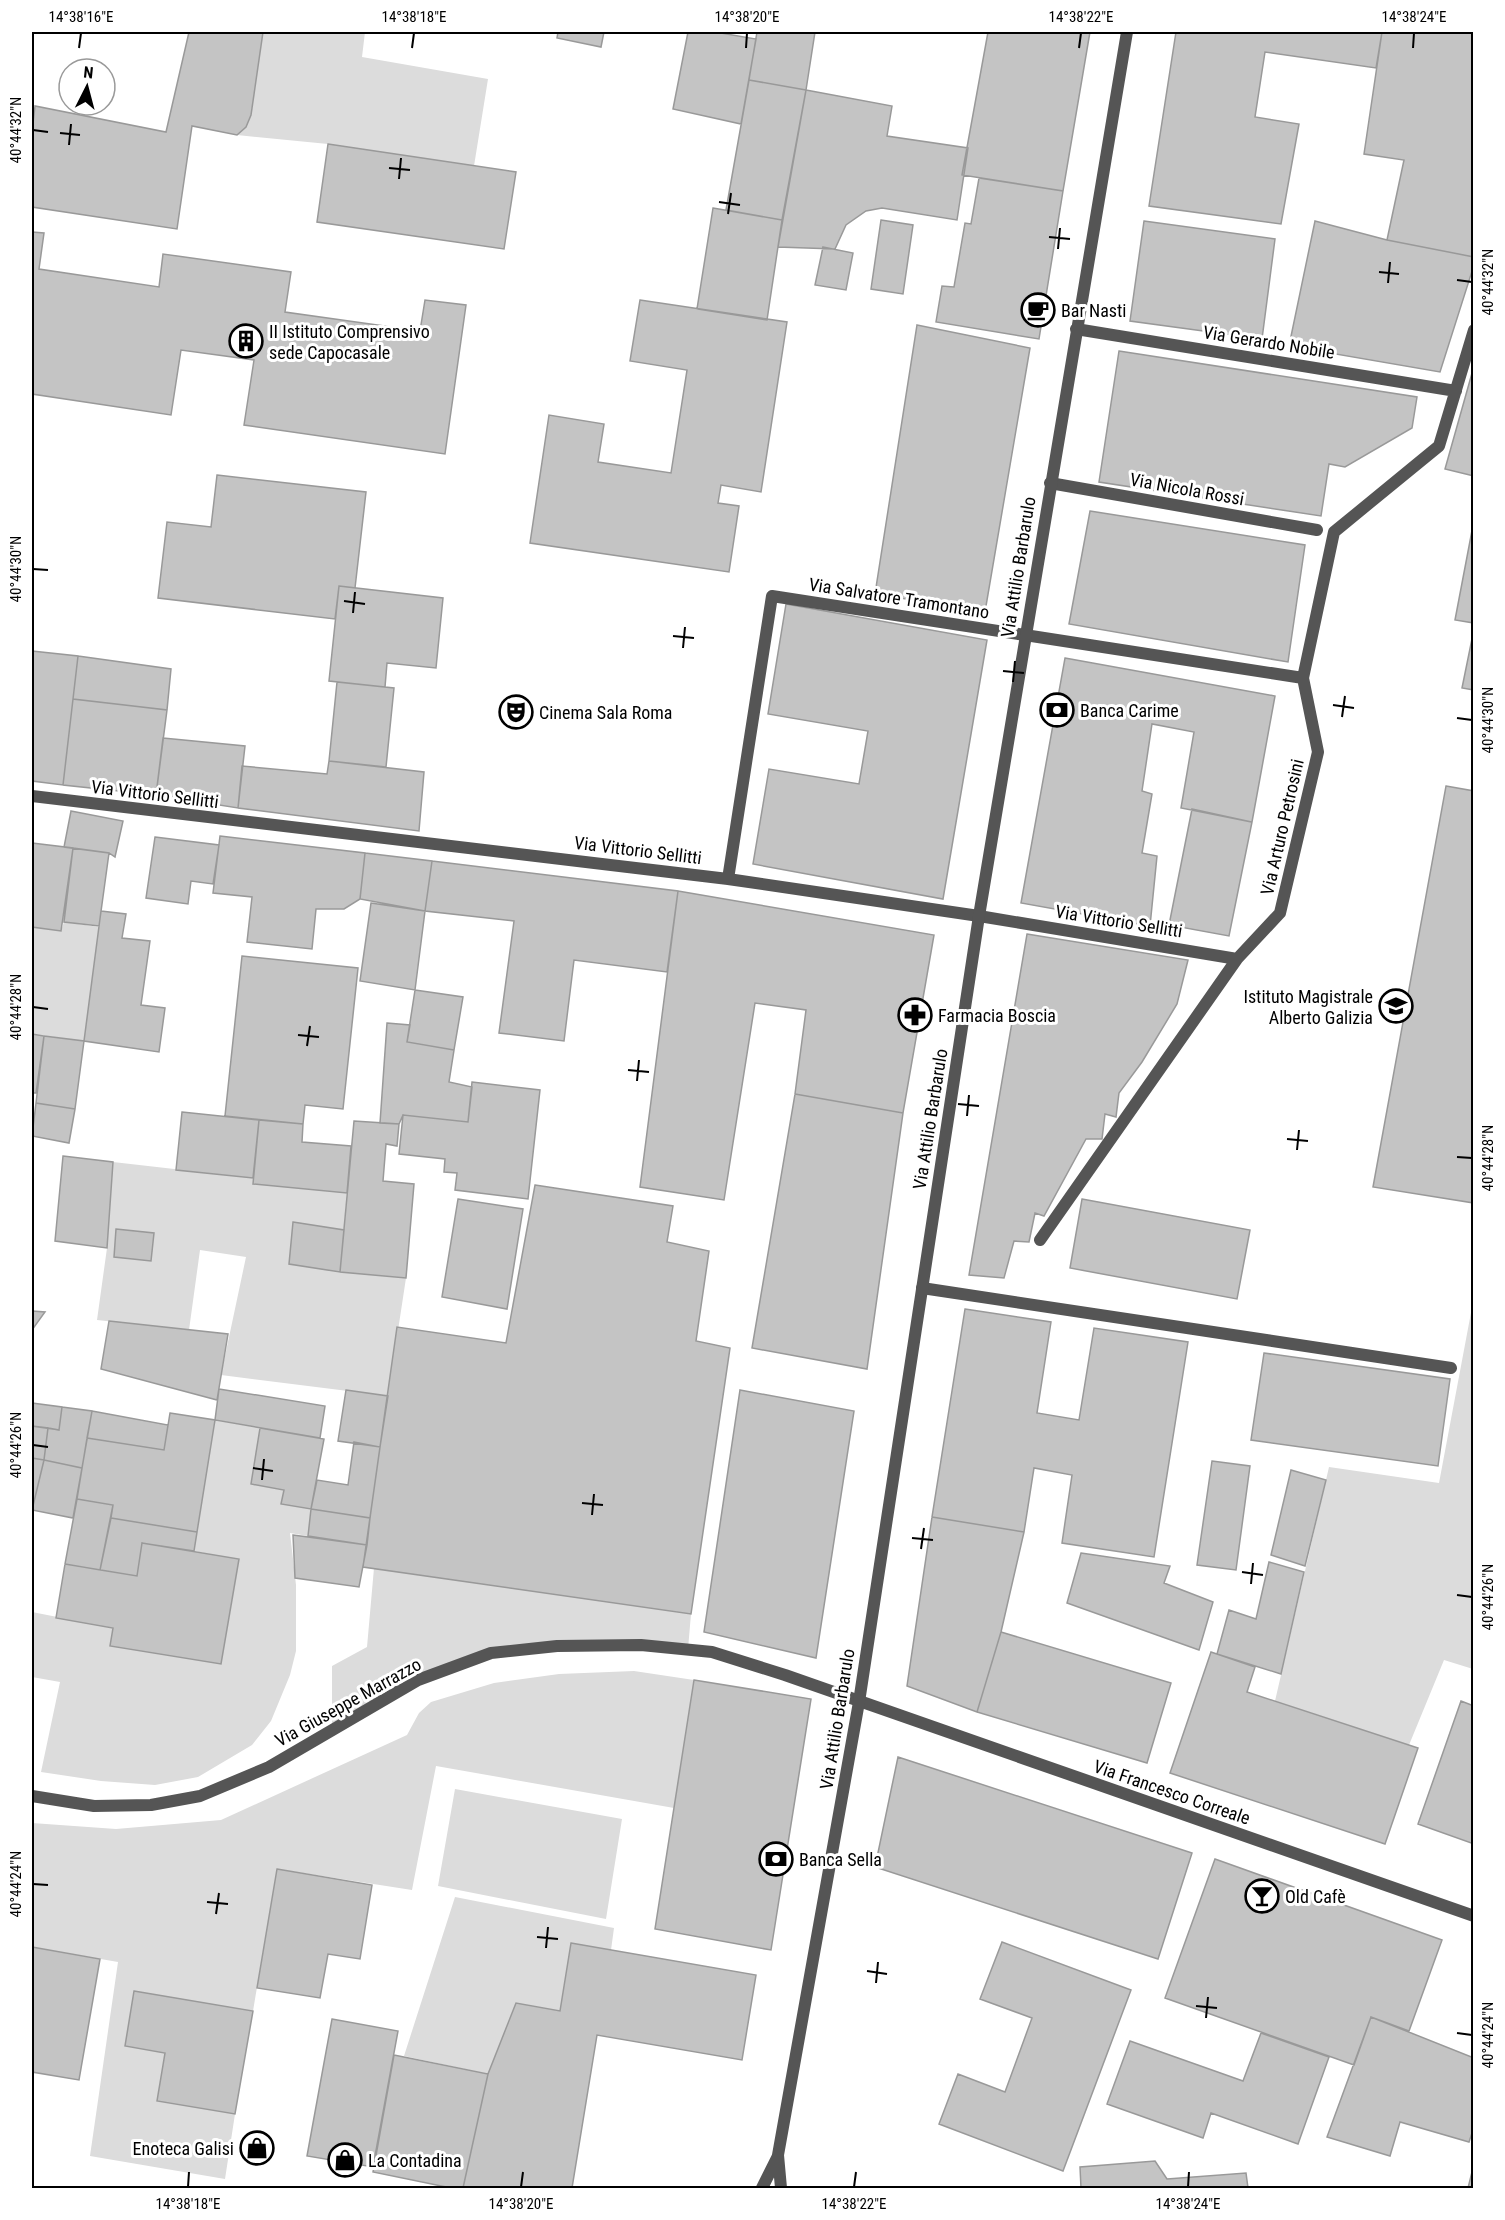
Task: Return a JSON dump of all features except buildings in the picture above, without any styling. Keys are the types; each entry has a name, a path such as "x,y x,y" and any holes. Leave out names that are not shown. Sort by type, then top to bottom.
{"street":[{"name":"Via Attilio Barbarulo","path":"781,2188 778,2155 859,1701 979,916 1127,32"},
{"name":"Via Gerardo Nobile","path":"1076,328 1456,391"},
{"name":"Via Arturo Petrosini","path":"1040,1240 1237,958 1280,913 1318,752 1303,678 1334,532 1439,446 1473,330"},
{"name":"Via Nicola Rossi","path":"1050,483 1317,530"},
{"name":"Via Salvatore Tramontano","path":"728,879 772,596 1303,678"},
{"name":"Via Vittorio Sellitti","path":"32,796 728,879 979,916 1237,958"},
{"path":"922,1288 1451,1368"},
{"name":"Via Giuseppe Marrazzo","path":"32,1796 105,1806 151,1805 200,1796 269,1767 418,1680 491,1653 557,1646 605,1645 640,1645 697,1650 785,1675 859,1701"},
{"name":"Via Francesco Correale","path":"859,1701 1473,1916"},
{"name":"Via Attilio Barbarulo","path":"762,2188 778,2155"}],"shaded area":[{"path":"263,32 365,32 362,57 488,79 474,166 328,144 237,135 246,127 251,115"},
{"path":"64,922 99,927 84,1041 32,1034 32,927 61,931"},
{"path":"113,1162 253,1178 254,1184 347,1193 340,1272 406,1278 388,1396 221,1375 246,1257 200,1250 189,1330 97,1320 107,1248"},
{"path":"1473,1302 1473,1669 1444,1660 1409,1745 1275,1701 1329,1467 1439,1483"},
{"path":"215,1420 260,1428 251,1484 284,1490 282,1504 311,1509 308,1536 290,1533 296,1585 296,1651 290,1675 271,1721 252,1745 198,1777 155,1785 101,1781 41,1772 60,1682 32,1677 32,1612 113,1628 110,1646 221,1664 239,1560 194,1551"},
{"path":"374,1568 691,1614 688,1649 491,1653 418,1680 332,1730 332,1666 367,1647"},
{"path":"634,1671 694,1680 674,1808 436,1766 412,1890 277,1869 253,2011 134,1992 125,2046 165,2053 157,2101 235,2114 225,2179 90,2156 118,1962 32,1947 32,1823 116,1829 221,1820 407,1735 419,1713 431,1702 494,1683 559,1674"},
{"path":"455,1789 622,1819 606,1919 438,1886"},
{"path":"455,1897 614,1928 611,1950 571,1944 560,2011 516,2003 488,2074 404,2056"}],"place":[{"name":"Bar Nasti","path":"1038,310"},
{"name":"II Istituto Comprensivo sede Capocasale","path":"246,341"},
{"name":"Banca Carime","path":"1057,710"},
{"name":"Cinema Sala Roma","path":"516,712"},
{"name":"Istituto Magistrale Alberto Galizia","path":"1396,1006"},
{"name":"Farmacia Boscia","path":"915,1015"},
{"name":"Banca Sella","path":"776,1859"},
{"name":"Old Cafè","path":"1262,1896"},
{"name":"Enoteca Galisi","path":"257,2148"},
{"name":"La Contadina","path":"345,2160"}]}
